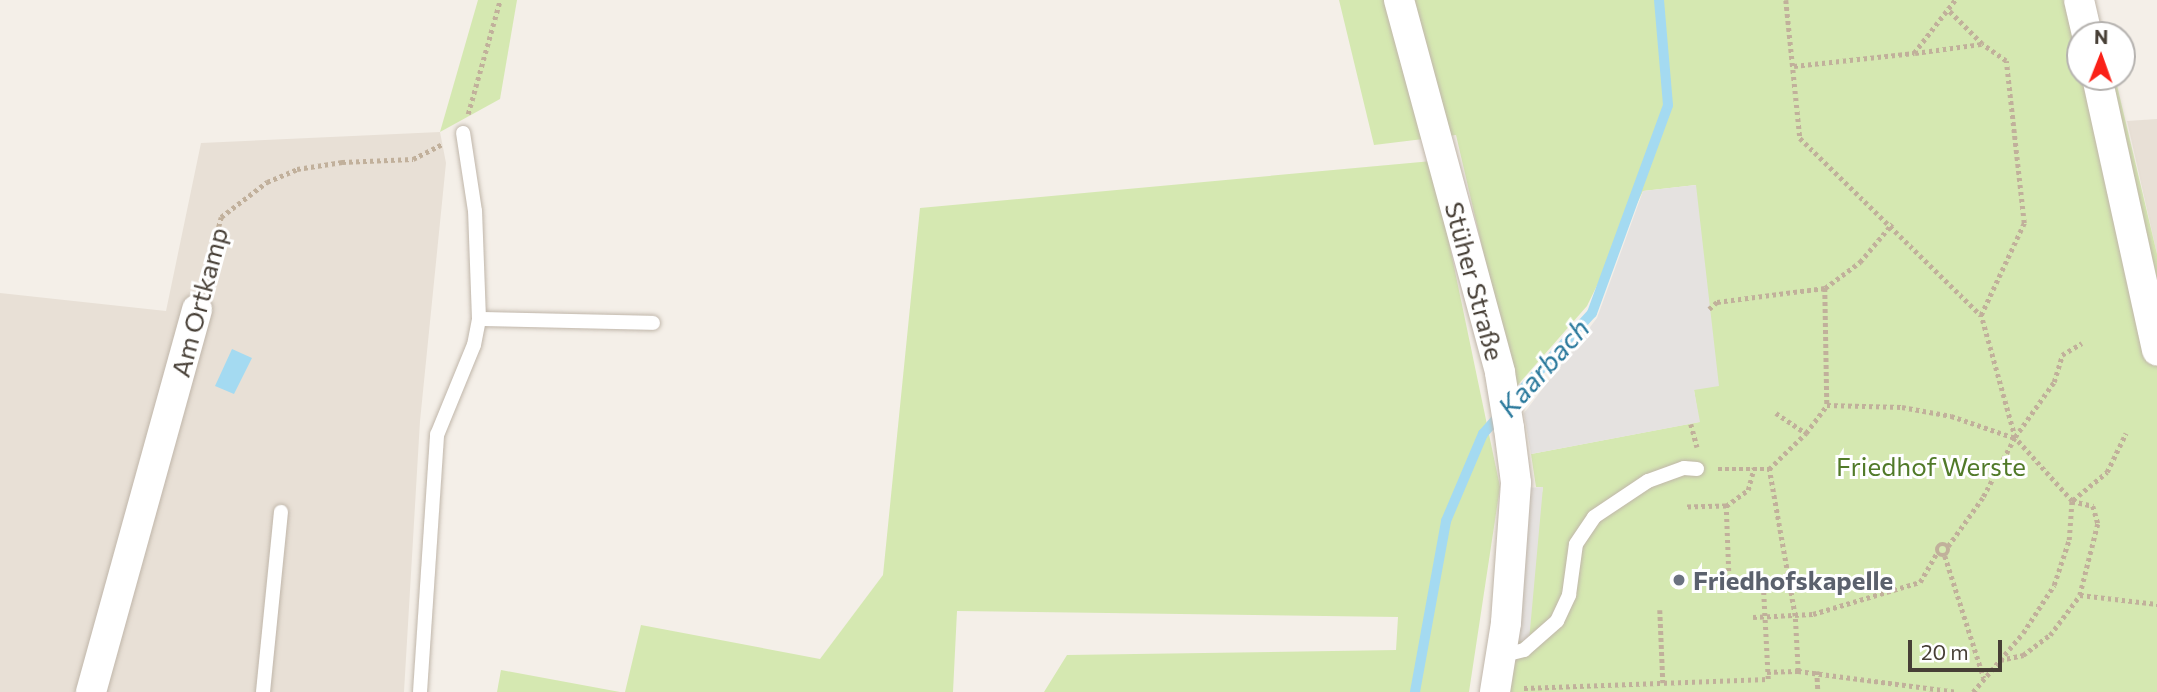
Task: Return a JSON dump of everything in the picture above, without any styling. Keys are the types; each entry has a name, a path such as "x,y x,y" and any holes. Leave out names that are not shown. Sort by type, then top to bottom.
{"street":[{"name":"Stüher Straße","path":"1399,0 1500,373 1509,428 1516,483 1495,692"},
{"path":"2078,0 2083,21"},
{"path":"2099,91 2153,320 2157,351"},
{"name":"Am Ortkamp","path":"91,692 197,309"}],"lane":[{"path":"420,692 437,435 474,345 480,319 475,211 463,133"},
{"path":"480,319 653,323"},
{"path":"1500,656 1524,650 1557,621 1569,595 1576,544 1594,517 1648,481 1684,468 1698,469"},
{"path":"263,692 281,512"}],"path":[{"path":"463,133 500,0"},
{"path":"1786,0 1800,138 1892,224 1981,315 2015,438 2072,501 2093,506 2098,524 2080,595 2050,635 2023,655 1998,660"},
{"path":"1914,53 1955,0"},
{"path":"1948,10 1982,44 2006,61 2024,223 1981,315"},
{"path":"1794,66 1982,44"},
{"name":"Am Ortkamp","path":"197,309 221,216 247,195 297,169 342,162 413,159 463,133"},
{"path":"1709,309 1717,302 1825,288 1860,262 1892,224"},
{"path":"1698,469 1769,469 1806,433 1827,405 1825,288"},
{"path":"1984,678 1945,556 1948,547 1983,498 2015,438 2054,382 2062,355 2082,343"},
{"path":"1827,405 1914,410 1951,416 2015,438"},
{"path":"1776,412 1806,433"},
{"path":"1690,424 1695,439"},
{"path":"1973,692 2023,633 2054,585 2069,540 2072,501 2107,472 2126,433"},
{"path":"1686,507 1726,506 1748,490 1754,468"},
{"path":"1769,469 1795,616 1798,671"},
{"path":"1539,688 1768,680 1763,584 1729,585 1726,506"},
{"path":"1753,617 1795,616 1920,582 1940,544 1948,547"},
{"path":"1937,552 1945,556"},
{"path":"2080,595 2157,604"},
{"path":"1660,610 1663,683"},
{"path":"1767,672 1816,671 1958,692"},
{"path":"1816,671 1817,692"}],"shaded area":[{"path":"2157,119 2157,254 2127,121"},
{"path":"440,132 446,163 420,421 404,692 0,692 0,293 166,311 201,143"},
{"path":"1696,185 1719,386 1694,390 1700,422 1531,454 1524,413 1597,318 1643,191"},
{"path":"1543,487 1529,641 1515,641 1526,488"}],"green space":[{"path":"478,0 517,0 500,99 440,132"},
{"name":"Friedhof Werste","path":"1339,0 2093,0 2099,21 2066,21 2066,91 2118,91 2157,254 2157,692 1507,692 1543,487 1536,487 1531,454 1699,422 1694,390 1696,185 1643,191 1587,306 1515,388 1456,135 1374,145"},
{"path":"1432,161 1500,487 1469,692 1044,692 1067,655 1396,650 1398,617 957,611 953,692 625,692 641,625 820,659 883,575 920,208"},
{"path":"501,670 620,692 497,692"}],"water":[{"path":"232,349 252,358 234,394 215,386"}],"waterway":[{"name":"Kaarbach","path":"1511,402 1592,313 1668,105 1659,0"},
{"name":"Kaarbach","path":"1415,692 1446,521 1483,434 1501,413"}],"place":[{"name":"Friedhofskapelle","path":"1679,580"}]}
